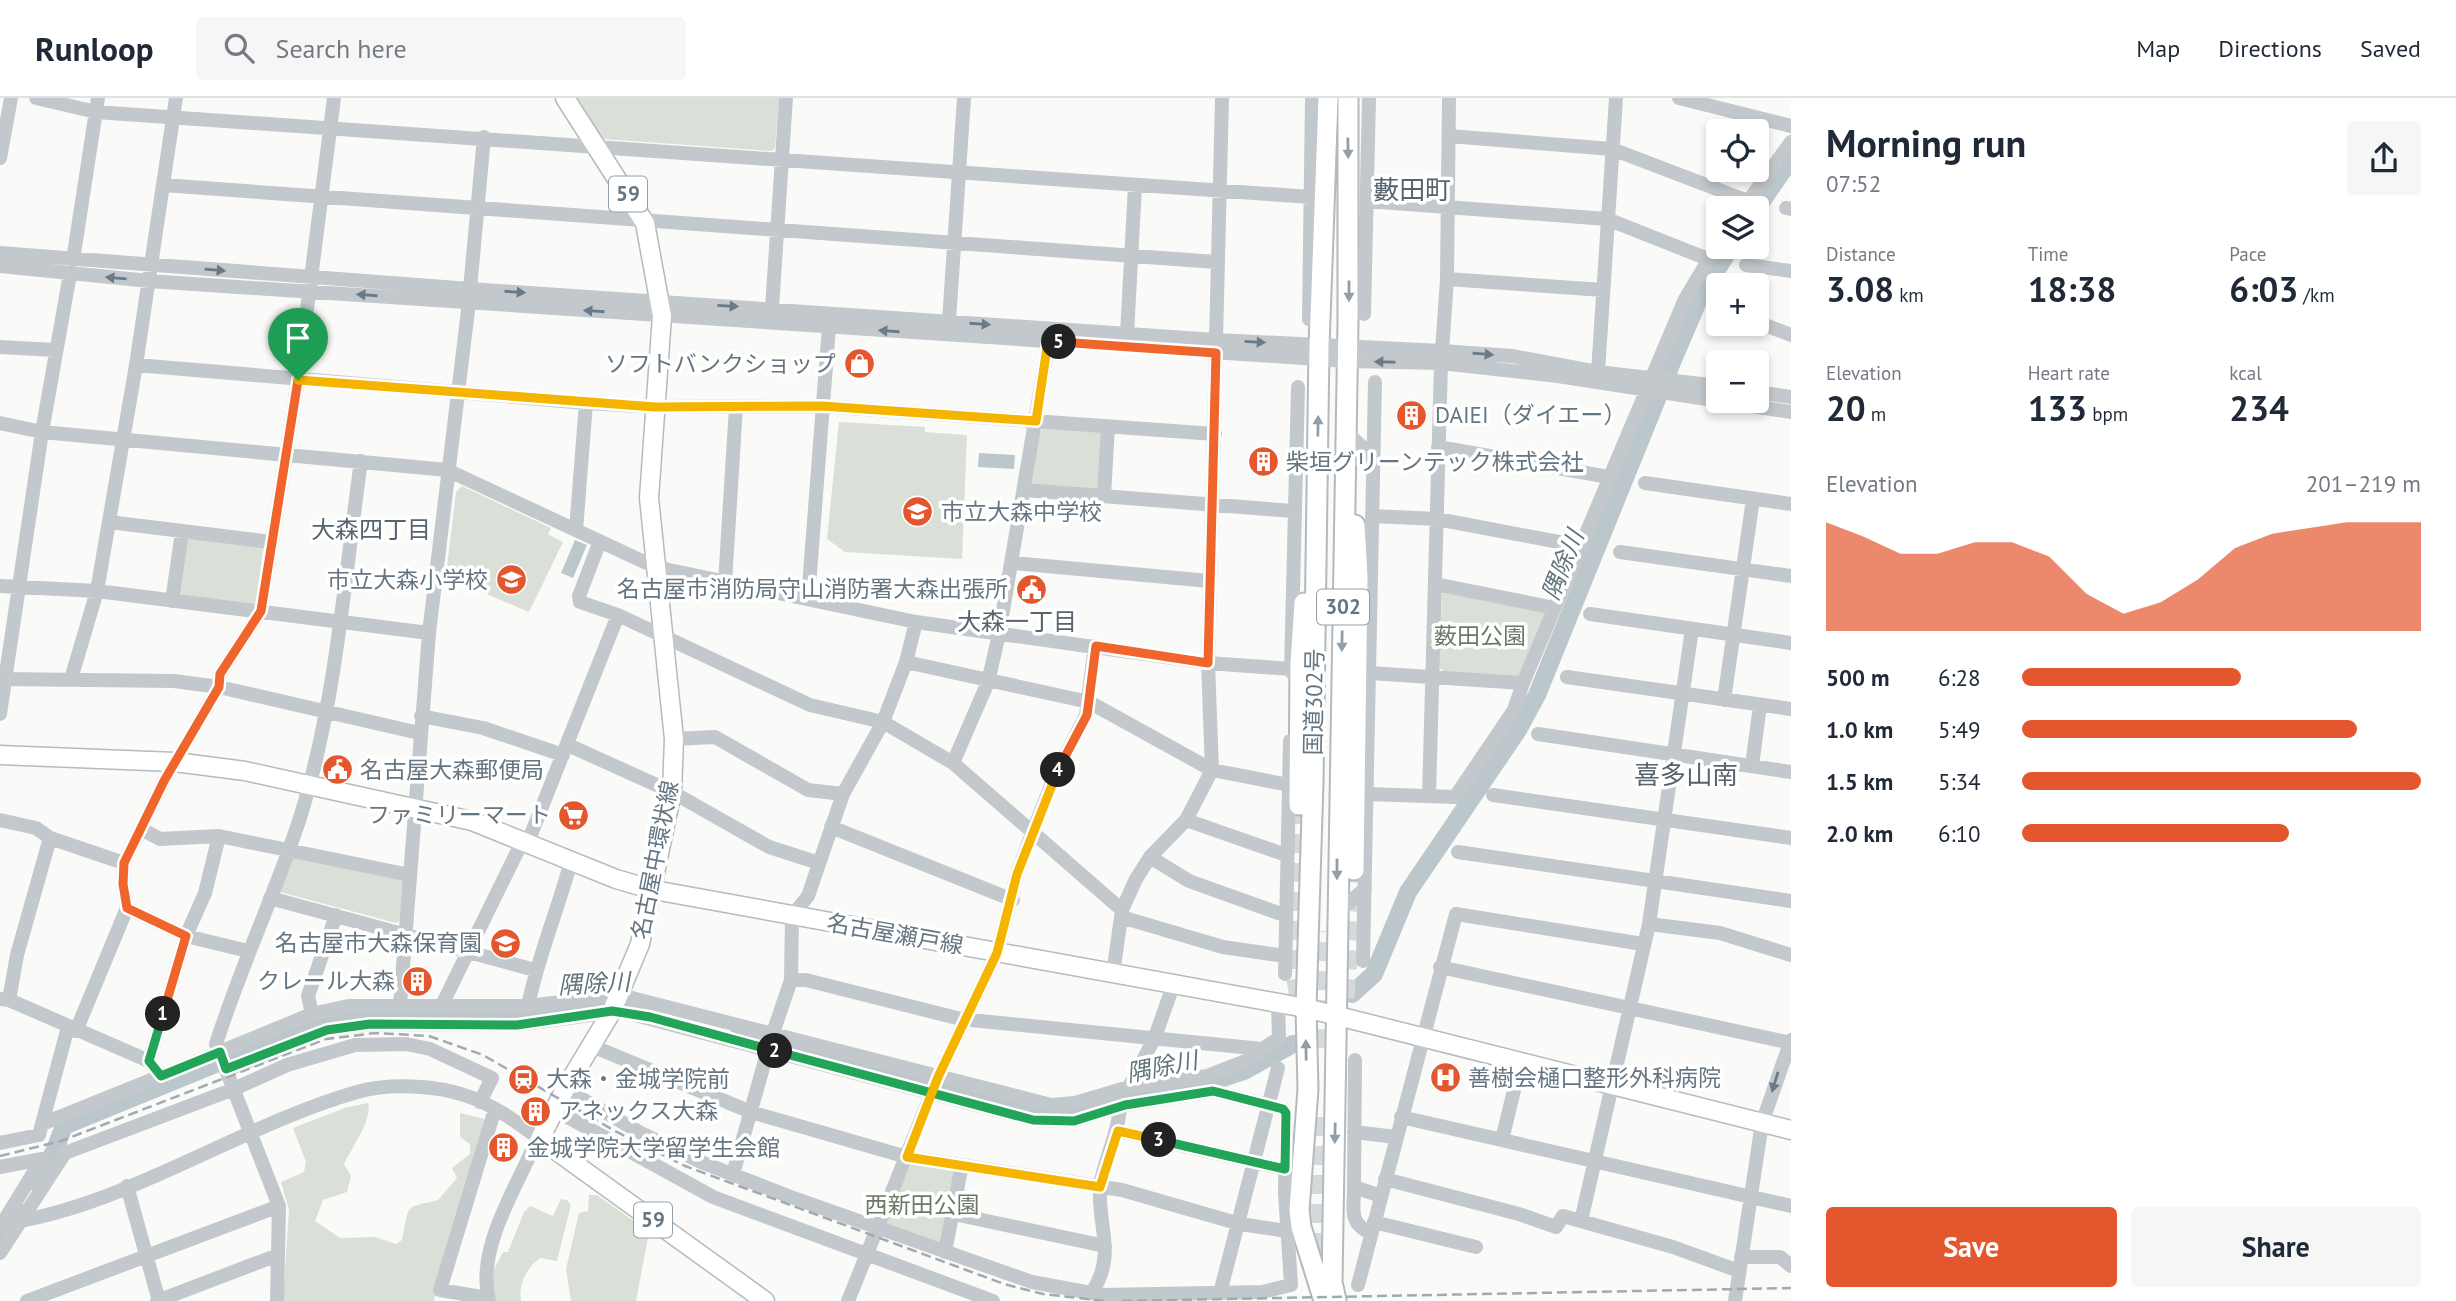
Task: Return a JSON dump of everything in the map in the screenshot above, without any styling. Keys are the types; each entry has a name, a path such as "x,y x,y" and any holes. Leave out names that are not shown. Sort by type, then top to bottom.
{"highway":[{"name":"国道302号","path":"1324,1301 1320,1281 1301,1227 1299,1210 1307,1126 1306,1008 1310,927 1318,471 1319,353 1315,285 1317,197 1328,98"},
{"name":"国道302号","path":"1337,1301 1332,1282 1344,1106 1337,1016 1337,912 1349,241 1358,200 1348,98"},
{"path":"1347,433 1358,577 1354,870"},
{"path":"1299,804 1300,663 1318,471"}],"main road":[{"name":"名古屋中環状線","path":"540,1139 565,1089 616,1003 640,944 654,890 672,792 674,739 649,498 661,309 645,222 565,98"},
{"name":"名古屋瀬戸線","path":"0,755 175,762 308,785 472,821 571,861 654,890 1306,1008 1422,1035 1791,1130"},
{"name":"59","path":"540,1139 765,1301"}],"street":[{"path":"0,158 10,98"},
{"path":"36,98 173,116 329,125 1220,193 1317,197 1312,98"},
{"path":"71,679 97,591 116,468 124,441 176,98"},
{"path":"0,1143 39,1135 72,1029 127,908 123,884 124,863 175,762 219,687 220,674 261,611 298,380 318,197 334,98"},
{"path":"772,308 786,98"},
{"path":"949,321 964,98"},
{"path":"1113,974 1121,914 1150,857 1186,820 1212,771 1208,663 1209,581 1222,98"},
{"path":"1364,314 1367,218 1358,200 1370,98"},
{"path":"1429,796 1441,357 1447,279 1449,98"},
{"path":"1598,372 1616,98"},
{"path":"1679,98 1791,126"},
{"path":"0,714 42,432 72,267 97,105"},
{"path":"1449,136 1612,149 1724,196"},
{"path":"400,1005 419,733 447,470 460,391 484,137"},
{"path":"1752,196 1791,142"},
{"path":"163,185 953,245 1216,262"},
{"path":"1127,334 1135,186"},
{"path":"1358,200 1607,219 1706,258"},
{"path":"1349,241 1367,218"},
{"path":"0,253 149,281 309,284"},
{"path":"1367,794 1455,797 1514,710 1685,299 1708,259"},
{"path":"1746,264 1791,271"},
{"path":"0,266 150,265 309,284 661,309 829,327 1049,335 1319,353 1441,357 1512,356 1650,384 1670,394 1791,412"},
{"path":"1447,279 1603,290"},
{"path":"1309,319 1315,285"},
{"path":"661,309 772,308 949,321 1049,335 1127,334 1216,346"},
{"path":"808,599 829,327"},
{"path":"1769,327 1791,335"},
{"path":"953,763 988,682 999,634 1049,335"},
{"path":"0,347 56,350"},
{"path":"1441,357 1558,376 1650,384 1675,380 1706,384"},
{"path":"136,365 586,403 655,407 822,406 1215,434"},
{"path":"1363,961 1375,382"},
{"path":"1285,974 1284,900 1298,387"},
{"path":"1769,394 1791,397"},
{"path":"576,530 586,403"},
{"path":"725,583 736,407"},
{"path":"0,423 42,432 124,441 285,453 447,470 655,567 916,622 1208,663 1291,669"},
{"path":"1104,496 1108,426"},
{"path":"1347,433 1374,458"},
{"path":"1438,447 1609,477"},
{"path":"276,1301 279,1206 253,1132 216,1044 247,951 288,850 327,711 360,461"},
{"path":"1294,490 1318,471"},
{"path":"1644,483 1791,504"},
{"path":"1025,490 1293,511"},
{"path":"1724,700 1753,499"},
{"path":"1372,516 1437,519 1580,546"},
{"path":"109,522 271,542"},
{"path":"172,601 181,532"},
{"path":"600,541 579,596 580,602 618,615 810,705 883,722 953,763 1033,831 1121,914 1223,947 1286,956"},
{"path":"1620,552 1791,576"},
{"path":"1013,563 1209,581"},
{"path":"1435,584 1555,608"},
{"path":"0,586 97,591 429,633"},
{"path":"1590,614 1791,643"},
{"path":"441,1007 525,841 565,750 618,615"},
{"path":"773,1033 791,980 792,916 808,896 843,794 883,722 906,662 916,622"},
{"path":"1581,1221 1649,924 1676,755 1692,629"},
{"path":"852,1299 931,1093 997,953 1013,900 1017,874 1054,778 1087,715 1096,646"},
{"path":"906,662 1089,702 1212,771 1289,785"},
{"path":"1369,673 1523,684"},
{"path":"1567,677 1791,709"},
{"path":"3,680 174,681 219,687 419,733"},
{"path":"1752,766 1760,705"},
{"path":"421,716 483,728 565,750 672,792 769,847 819,863"},
{"path":"1538,734 1791,772"},
{"path":"674,739 715,737 808,790 843,794"},
{"path":"1493,795 1791,838"},
{"path":"0,820 36,828 50,838 124,863"},
{"path":"1186,820 1286,855"},
{"path":"831,827 1013,900"},
{"path":"141,829 160,839 219,836 410,875"},
{"path":"149,1061 186,936 205,893 219,836"},
{"path":"50,838 5,999 149,1061 161,1076"},
{"path":"1458,852 1791,901"},
{"path":"1150,857 1189,881 1284,915"},
{"path":"528,1006 535,970 559,909 571,861"},
{"path":"1337,912 1365,889"},
{"path":"270,898 535,970"},
{"path":"1284,900 1310,927"},
{"path":"127,908 186,936 247,951"},
{"path":"1358,1285 1456,914 1643,944"},
{"path":"312,1014 308,996 336,915"},
{"path":"1649,924 1720,933 1791,955"},
{"path":"1440,967 1791,1042 1762,1123 1735,1301"},
{"path":"791,980 806,980 966,1019 1262,1049"},
{"path":"1129,1087 1155,1037 1174,983"},
{"path":"223,1062 312,1014 348,1006 616,1003 773,1033 1042,1105 1075,1103 1129,1087 1214,1074 1243,1062 1279,1038 1278,1003"},
{"path":"42,1124 161,1076 223,1062 327,1030 370,1024 517,1025 616,1003 650,1017 1033,1120 1074,1121 1166,1097 1213,1091 1268,1104 1286,1113 1285,1169 1291,1285 1262,1292 1102,1294 1032,1282 733,1174 669,1148 565,1089"},
{"path":"9,1223 65,1153 324,1053 355,1045 406,1044 430,1049 492,1078 480,1102"},
{"path":"592,1046 751,1112 907,1157 1122,1190 1240,1224 1287,1231"},
{"path":"733,1174 768,1050"},
{"path":"1355,1060 1344,1106 1354,1132 1354,1222 1357,1227 1372,1227 1476,1247"},
{"path":"1502,1140 1521,1061"},
{"path":"1220,1293 1240,1224 1278,1068"},
{"path":"9,1223 67,1209 359,1091 432,1088 495,1109 540,1139 534,1146 486,1264 489,1299 440,1290 495,1109"},
{"path":"1093,1291 1104,1273 1105,1246 1100,1187 1118,1131 1120,1108"},
{"path":"555,1110 713,1197 993,1301"},
{"path":"1401,1117 1791,1206"},
{"path":"1118,1131 1285,1169"},
{"path":"1354,1132 1396,1137"},
{"path":"0,1167 42,1159 9,1223 0,1253"},
{"path":"945,1252 962,1166"},
{"path":"1385,1179 1519,1214 1556,1227 1563,1216 1740,1264 1780,1257 1791,1266"},
{"path":"127,1186 158,1301 278,1255"},
{"path":"1354,1188 1381,1196"},
{"path":"27,1301 279,1206"},
{"path":"954,1214 1105,1246"}],"green space":[{"path":"574,98 779,98 775,148 772,151 603,139"},
{"path":"839,422 925,427 925,432 967,435 962,559 845,552 827,539"},
{"path":"1044,428 1101,432 1100,491 1034,486 1031,481 1039,432"},
{"path":"462,486 551,528 548,534 563,542 529,612 456,581 458,569 447,567 456,492"},
{"path":"182,538 261,546 263,549 256,603 253,606 177,597"},
{"name":"薮田公園","path":"1446,590 1544,611 1546,615 1520,676 1443,671 1439,667 1442,594"},
{"path":"289,856 404,879 400,920 396,923 280,892"},
{"path":"368,1103 369,1110 364,1125 344,1164 351,1176 347,1192 323,1200 315,1221 340,1238 375,1237 396,1244 402,1240 410,1209 438,1200 457,1178 452,1168 470,1154 470,1144 460,1137 460,1113 485,1119 434,1301 283,1301 289,1210 281,1182 304,1172 306,1162 293,1128 345,1108"},
{"name":"西新田公園","path":"912,1162 955,1169 942,1243 887,1225 885,1221"},
{"path":"589,1195 597,1195 649,1232 636,1301 571,1301 566,1269 579,1213 588,1211"},
{"path":"561,1199 567,1200 571,1205 557,1261 540,1258 531,1266 522,1283 521,1301 493,1301 490,1277 503,1252 508,1252 524,1212 530,1206 553,1216"}],"shaded area":[{"path":"979,453 1015,455 1014,469 978,467"},
{"path":"575,540 587,545 573,578 561,573"}],"waterway":[{"name":"隅除川","path":"1765,196 1791,159"},
{"name":"隅除川","path":"1352,994 1374,974 1408,892 1518,730 1537,695 1672,362 1700,297 1724,259"},
{"name":"隅除川","path":"36,1182 54,1152 64,1126 245,1052 344,1020 414,1014 512,1016 609,1003 652,1008"},
{"name":"隅除川","path":"740,1032 1047,1113 1081,1109 1154,1091 1202,1085 1244,1071 1293,1044"},
{"name":"隅除川","path":"0,1238 17,1211"}],"tunnel":[{"path":"1299,805 1295,973 1301,1010"},
{"path":"1345,998 1354,870"},
{"path":"1315,1048 1318,931"},
{"path":"1314,1117 1314,1258"}],"railway":[{"path":"0,1156 61,1141 326,1039 376,1033 429,1036 483,1055 615,1131 685,1166 1004,1284 1043,1294 1105,1301"},
{"path":"1122,1301 1791,1288"}],"place":[{"name":"ソフトバンクショップ","path":"859,364"},
{"name":"DAIEI（ダイエー）","path":"1412,415"},
{"name":"柴垣グリーンテック株式会社","path":"1263,462"},
{"name":"市立大森中学校","path":"918,512"},
{"name":"市立大森小学校","path":"511,580"},
{"name":"名古屋市消防局守山消防署大森出張所","path":"1031,589"},
{"name":"名古屋大森郵便局","path":"337,770"},
{"name":"ファミリーマート","path":"574,815"},
{"name":"名古屋市大森保育園","path":"505,943"},
{"name":"クレール大森","path":"418,981"},
{"name":"善樹会樋口整形外科病院","path":"1445,1078"},
{"name":"大森・金城学院前","path":"523,1079"},
{"name":"アネックス大森","path":"535,1111"},
{"name":"金城学院大学留学生会館","path":"504,1148"}],"district":[{"name":"藪田町","path":"1412,190"},
{"name":"大森四丁目","path":"371,530"},
{"name":"大森一丁目","path":"1017,622"},
{"name":"喜多山南","path":"1686,775"}],"route":[{"path":"298,380 261,611 220,674 219,687 164,781 124,863 123,884 127,908 186,936 149,1061 161,1076 220,1052 226,1069 327,1030 370,1024 517,1025 620,1011 650,1017 768,1050 776,1051 931,1093 1033,1120 1074,1121 1125,1105 1213,1091 1268,1104 1283,1109 1286,1113 1285,1169 1118,1131 1100,1187 907,1157 931,1093 938,1077 997,953 1013,900 1017,874 1054,778 1087,715 1096,646 1208,663 1216,353 1048,341 1036,421 822,406 655,407 298,380"}]}
